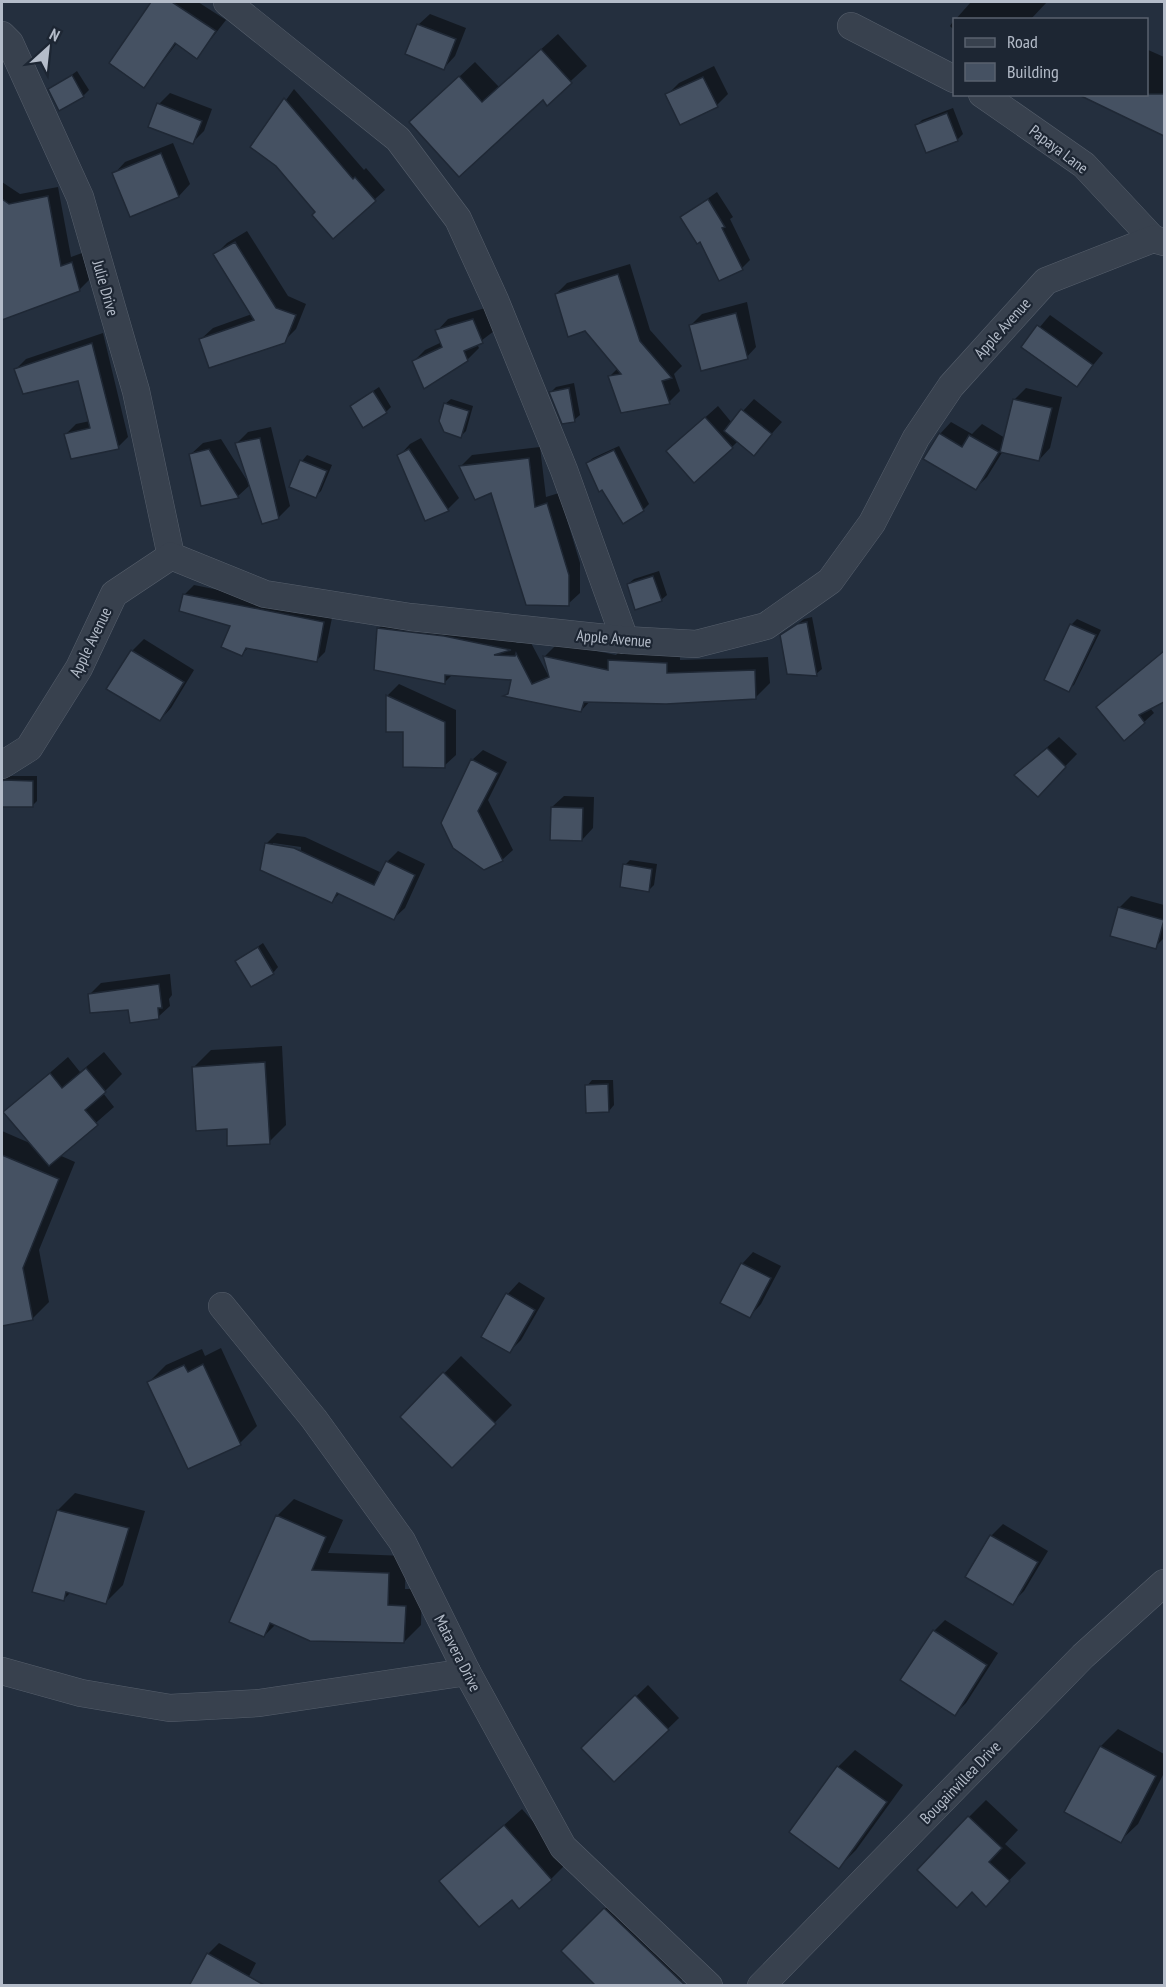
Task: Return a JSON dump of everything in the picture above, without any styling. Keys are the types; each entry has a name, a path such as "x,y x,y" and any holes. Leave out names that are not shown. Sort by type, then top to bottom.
{"street":[{"path":"227,2 398,139 458,219 495,300 564,470 626,640"},
{"path":"851,26 953,78"},
{"name":"Julie Drive","path":"2,35 10,44 80,196 136,392 171,556"},
{"name":"Papaya Lane","path":"985,96 1084,165 1159,241"},
{"name":"Apple Avenue","path":"2,765 29,748 79,668 114,594 171,556 265,594 410,617 626,640 696,644 766,626 830,581 872,523 916,438 951,386 1046,281 1159,241"},
{"name":"Matavera Drive","path":"222,1306 315,1419 402,1541 467,1672 563,1848 709,1986"},
{"name":"Bougainvillea Drive","path":"761,1986 1083,1656 1164,1583"},
{"path":"2,1671 81,1692 170,1708 259,1703 467,1672"}],"building":[{"path":"151,2 172,2 216,31 197,59 175,43 144,88 109,63"},
{"path":"417,24 456,39 444,70 405,54"},
{"path":"541,49 572,83 547,106 543,100 459,177 409,122 459,76 482,102"},
{"path":"72,75 84,97 59,111 48,89"},
{"path":"703,77 718,107 680,125 665,94"},
{"path":"1164,94 1164,136 1081,96"},
{"path":"284,98 353,179 355,177 376,201 333,239 312,215 315,212 276,166 250,147"},
{"path":"157,103 202,121 193,144 148,127"},
{"path":"947,113 958,141 926,153 915,125"},
{"path":"161,153 179,197 130,217 112,173"},
{"path":"48,196 61,266 72,262 80,291 2,320 2,199 9,204"},
{"path":"708,199 725,227 722,228 743,270 719,281 700,242 697,244 680,217"},
{"path":"235,242 276,308 296,315 285,343 209,368 199,339 254,320 213,254"},
{"path":"618,274 640,341 672,378 662,381 670,404 621,413 608,376 621,374 585,331 568,337 555,294"},
{"path":"736,313 748,359 701,371 689,325"},
{"path":"473,319 483,343 464,351 468,361 424,389 412,361 442,347 435,330"},
{"path":"1037,325 1093,365 1077,387 1021,347"},
{"path":"92,343 119,449 71,459 64,434 90,428 78,381 23,394 14,369"},
{"path":"569,388 575,422 562,424 549,392"},
{"path":"373,391 387,413 363,428 350,406"},
{"path":"1013,399 1052,408 1039,461 1000,452"},
{"path":"444,403 469,411 461,438 444,432 439,421"},
{"path":"741,409 772,434 754,456 724,431"},
{"path":"705,417 733,448 694,483 666,451"},
{"path":"939,433 962,447 969,435 999,452 976,490 923,459"},
{"path":"260,438 279,519 262,524 235,443"},
{"path":"209,449 239,498 201,506 189,454"},
{"path":"409,449 449,511 425,521 397,455"},
{"path":"614,450 644,511 623,524 602,490 599,492 586,463"},
{"path":"529,458 535,507 547,503 569,575 569,606 526,605 491,493 475,500 459,466"},
{"path":"300,460 327,471 316,498 289,487"},
{"path":"653,576 662,601 635,610 627,584"},
{"path":"183,594 324,622 317,662 246,648 242,656 221,647 230,626 179,611"},
{"path":"807,622 817,676 787,674 780,635 797,624"},
{"path":"1070,624 1096,635 1069,692 1044,680"},
{"path":"377,628 444,636 511,650 494,655 515,656 516,653 532,684 549,677 543,656 608,670 608,660 667,663 667,673 755,670 756,699 666,704 584,702 581,712 503,696 508,694 511,680 445,675 445,684 374,670"},
{"path":"131,650 184,682 160,721 106,689"},
{"path":"1164,651 1164,702 1139,715 1145,723 1124,741 1096,707"},
{"path":"386,695 445,722 445,768 403,767 403,732 386,732"},
{"path":"1047,748 1066,767 1038,797 1014,775"},
{"path":"471,759 498,773 478,811 503,861 484,870 453,848 441,823"},
{"path":"2,781 33,781 33,807 2,807"},
{"path":"551,807 583,808 582,841 550,840"},
{"path":"265,843 294,848 374,885 386,861 415,875 394,920 337,893 332,903 260,870"},
{"path":"623,864 652,869 649,892 620,887"},
{"path":"1118,907 1164,920 1156,949 1110,936"},
{"path":"258,947 274,974 251,987 235,961"},
{"path":"159,984 162,1008 158,1008 159,1019 130,1023 128,1010 90,1013 88,994"},
{"path":"265,1062 270,1144 227,1146 227,1129 196,1131 192,1067"},
{"path":"86,1068 106,1092 85,1110 98,1125 49,1166 3,1112 50,1073 62,1088"},
{"path":"608,1084 609,1112 586,1113 585,1085"},
{"path":"2,1155 59,1179 23,1268 33,1320 2,1326"},
{"path":"741,1263 771,1278 750,1318 720,1303"},
{"path":"506,1293 535,1310 510,1353 481,1337"},
{"path":"203,1364 241,1445 188,1469 147,1382 184,1365 188,1372"},
{"path":"443,1372 496,1424 452,1468 400,1417"},
{"path":"57,1510 129,1528 106,1604 66,1592 64,1601 32,1592"},
{"path":"276,1515 326,1537 312,1570 389,1573 388,1605 406,1606 404,1643 310,1641 270,1623 264,1637 229,1622"},
{"path":"990,1535 1038,1562 1013,1605 965,1577"},
{"path":"933,1630 987,1665 955,1716 900,1680"},
{"path":"635,1695 669,1730 614,1782 581,1748"},
{"path":"1100,1746 1156,1776 1121,1843 1064,1812"},
{"path":"837,1766 887,1802 839,1869 789,1832"},
{"path":"968,1816 1002,1848 989,1862 1010,1881 986,1907 972,1892 957,1908 917,1870"},
{"path":"504,1825 552,1880 519,1909 512,1900 479,1927 439,1881"},
{"path":"604,1908 686,1986 596,1986 561,1951"},
{"path":"207,1953 266,1986 189,1986"}]}
